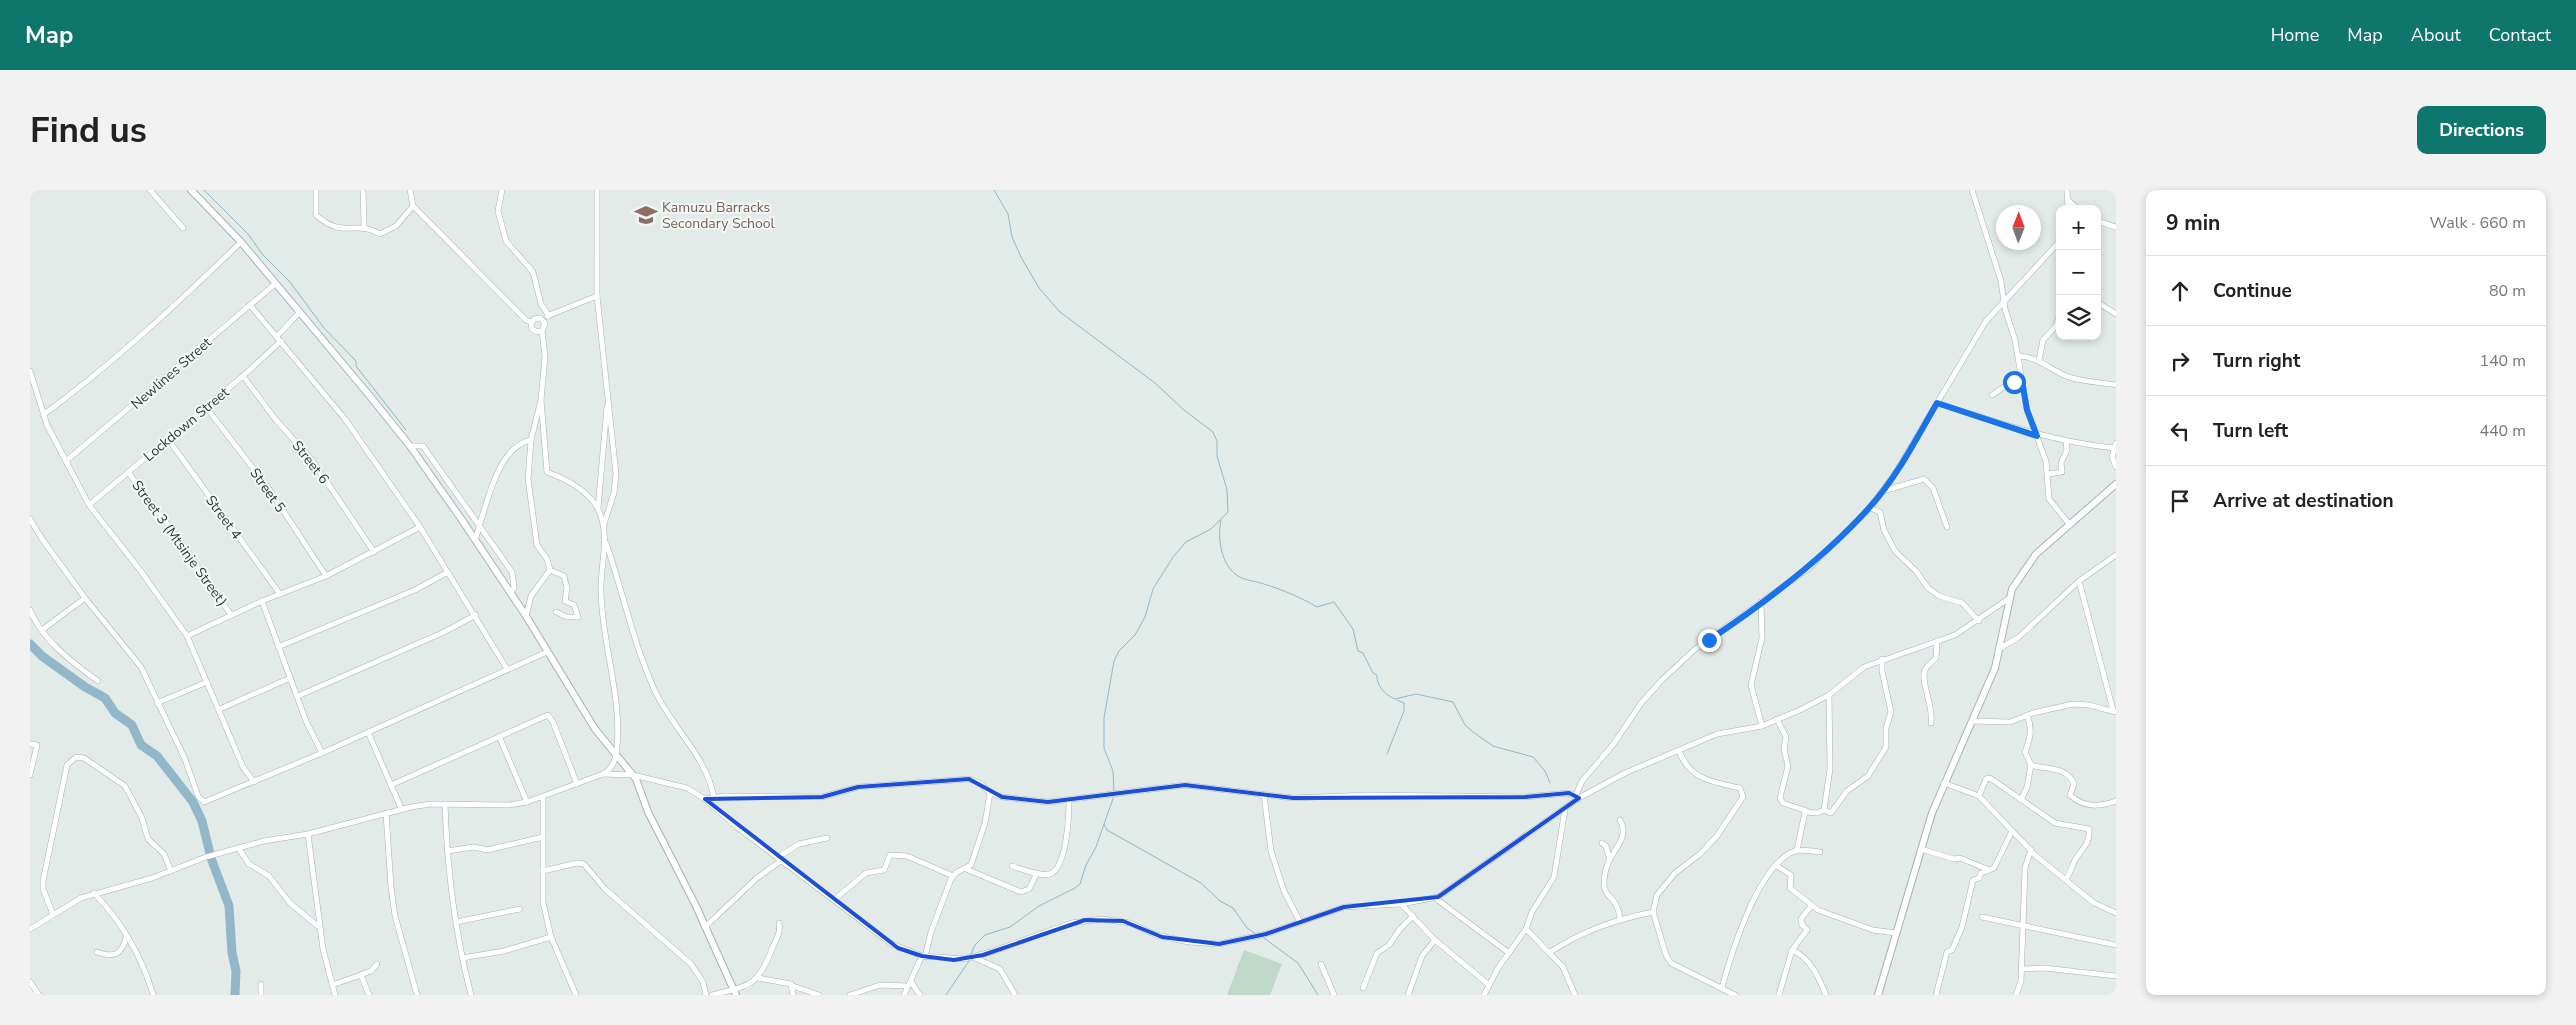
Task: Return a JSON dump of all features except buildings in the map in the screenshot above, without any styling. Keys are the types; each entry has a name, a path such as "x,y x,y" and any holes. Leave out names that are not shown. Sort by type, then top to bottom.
{"street":[{"path":"150,190 183,228"},
{"path":"192,190 300,312 410,446 475,540 526,616 595,729 616,757 633,775 648,812 705,927 734,992"},
{"path":"316,190 315,212 321,220 334,228 373,229 380,234 392,230 413,206"},
{"path":"363,190 364,228"},
{"path":"410,190 413,206 477,273 526,320 531,322"},
{"path":"502,190 498,211 506,241 533,272 541,304 549,316"},
{"path":"597,190 597,296 616,474 614,493 604,524"},
{"path":"1972,190 2001,281 2004,300 2019,356 2027,410 2048,474 2051,504 2070,524"},
{"path":"2067,190 2068,205"},
{"path":"2068,200 2074,205"},
{"path":"2101,221 2116,227"},
{"path":"43,415 105,367 196,286 240,242"},
{"path":"1578,796 1582,780 1612,746 1642,702 1662,680 1694,650 1809,568 1870,508 1937,403 1986,321 2056,245"},
{"name":"Newlines Street","path":"66,461 275,284"},
{"path":"531,322 536,318 549,316 597,296"},
{"path":"250,305 345,419 420,527 507,668"},
{"path":"2101,305 2116,314"},
{"path":"277,336 300,312"},
{"path":"541,318 546,324 542,331 545,357 541,400 531,440 528,478 537,545 547,559 550,570"},
{"path":"531,322 533,331 542,331"},
{"path":"2039,360 2043,340 2056,326"},
{"name":"Lockdown Street","path":"89,506 243,376 281,341"},
{"path":"2019,356 2039,360 2057,372 2074,379 2116,385"},
{"path":"30,371 43,415 89,506 146,578 187,636 243,767 254,782"},
{"name":"Street 6","path":"243,376 276,420 312,460 374,552"},
{"path":"1992,395 2008,384 2022,381"},
{"path":"598,508 608,399"},
{"path":"30,929 53,914 94,893 171,871 206,857 264,841 308,834 401,808 445,804 509,805 527,802 603,774 611,768 616,757 615,704 602,612 601,581 605,540 604,524 598,508 580,488 547,472 541,400"},
{"path":"1937,403 2037,436 2066,442 2115,446 2113,461 2116,467"},
{"name":"Street 5","path":"206,407 269,489 326,576"},
{"name":"Street 4","path":"168,439 280,594"},
{"path":"475,540 492,484 504,461 524,441 531,440"},
{"path":"2048,474 2062,472 2061,463 2067,450 2066,442"},
{"path":"410,446 423,446 512,572 514,588 510,592"},
{"name":"Street 3 (Mtsinje Street)","path":"128,472 180,541 231,615"},
{"path":"1882,491 1924,479 1933,488 1947,527"},
{"path":"1878,995 1921,849 1944,782 1995,668 2008,599 2027,564 2116,484"},
{"path":"1870,508 1880,512 1884,530 1895,551 1916,571 1932,593 1962,603 1979,620"},
{"path":"30,519 42,540 85,598 141,667 185,759 198,796 202,802 208,802 322,753 507,668 547,652"},
{"path":"187,636 262,601 326,576 420,527"},
{"path":"605,540 643,664 663,707 678,725 711,780 714,797"},
{"path":"2000,649 2019,637 2079,581 2114,557 2116,564"},
{"path":"550,570 564,576 567,588 565,601 574,605 578,617 567,617 556,612"},
{"path":"526,616 531,596 550,570"},
{"path":"278,647 399,597 448,572"},
{"path":"1972,721 2010,722 2027,715 2073,704 2114,711 2079,581"},
{"path":"42,630 85,598"},
{"path":"603,774 633,775 679,784 705,799 731,822 892,944 923,957 954,960 975,957 1047,930 1085,920 1123,921 1162,936 1207,945 1255,937 1344,907 1400,904 1435,898 1446,894 1565,809 1578,796 1625,773 1717,734 1762,726 1829,694 1864,667 1882,659 1955,635 2008,599"},
{"path":"262,601 312,735 322,753"},
{"path":"1761,602 1762,638 1751,684 1762,726"},
{"path":"30,610 42,630 72,662 98,681"},
{"path":"298,696 442,633 476,615"},
{"path":"1932,723 1931,705 1924,675 1925,668 1936,658 1937,641"},
{"path":"1777,719 1786,738 1784,749 1788,766 1780,798 1783,803 1808,811 1817,813 1824,810 1831,813 1847,791 1868,776 1886,747 1886,728 1891,712 1882,671 1882,659"},
{"path":"220,710 290,678"},
{"path":"157,703 207,682"},
{"path":"1824,810 1830,769 1829,694"},
{"path":"391,785 548,715 553,722 577,784"},
{"path":"2021,800 2027,787 2031,765 2025,752 2032,725 2027,715"},
{"path":"368,732 401,808"},
{"path":"499,736 527,802"},
{"path":"30,744 37,745 30,775"},
{"path":"1679,751 1683,762 1690,771 1724,786 1740,788 1743,797 1706,847 1665,883 1657,895 1654,912 1666,955 1672,963 1700,980 1735,995"},
{"path":"53,914 43,889 43,881 67,765 76,757 84,758 125,786 142,818 148,839 164,854 171,871"},
{"path":"2031,765 2062,771 2071,776 2074,784 2070,795 2078,803 2097,806 2116,801"},
{"path":"1979,796 1986,780 1990,778 2055,823 2089,829 2083,853 2077,856 2066,879"},
{"path":"705,799 714,797 822,797 858,787 969,779 980,783 990,793 1021,800 1048,802 1184,785 1294,798 1369,795 1525,797 1569,793 1578,796"},
{"path":"1944,782 1979,796 2031,850 2094,903 2116,913"},
{"path":"904,995 923,957 953,876 971,865 977,850 990,793"},
{"path":"1264,795 1266,830 1270,851 1284,891 1300,922"},
{"path":"543,797 543,902 551,937 576,995"},
{"path":"1012,866 1037,873 1052,873 1060,865 1067,830 1070,800"},
{"path":"445,804 447,851 456,922 471,995"},
{"path":"1484,995 1526,929 1532,912 1554,877 1565,809"},
{"path":"1797,850 1804,815 1808,811"},
{"path":"386,812 395,916 417,995"},
{"path":"1609,858 1621,842 1624,827 1620,820"},
{"path":"1936,995 1948,952 1952,950 1962,927 1973,880 1994,868 2012,831"},
{"path":"308,834 320,928 335,995"},
{"path":"447,851 474,847 486,850 543,837"},
{"path":"705,927 757,878 799,844 827,838"},
{"path":"1602,843 1606,846 1609,858 1603,889 1616,902 1620,918"},
{"path":"239,849 249,864 269,876 290,903 320,928"},
{"path":"1921,849 1954,859 1960,858 1989,870"},
{"path":"1722,988 1731,952 1749,908 1777,866 1785,856 1797,850 1820,852"},
{"path":"2016,995 2021,982 2025,868 2031,850"},
{"path":"835,899 866,873 884,870 890,855 907,856 953,876"},
{"path":"544,871 577,863 584,864 605,889 691,964 703,982 706,995"},
{"path":"1777,866 1790,873 1792,878 1790,888 1811,906 1862,927 1896,933"},
{"path":"966,869 1021,892 1029,889 1037,873"},
{"path":"94,893 126,936 143,965 153,995"},
{"path":"1435,898 1509,953"},
{"path":"1400,904 1435,940 1489,985"},
{"path":"1779,995 1792,950 1806,933 1806,928 1801,922 1811,906"},
{"path":"456,922 520,909"},
{"path":"1550,952 1578,935 1620,918 1654,912"},
{"path":"1363,988 1377,953 1389,945 1400,929 1413,916"},
{"path":"1982,917 2116,945"},
{"path":"712,995 734,992 758,978 779,936 779,923"},
{"path":"1526,929 1550,952 1567,975 1575,995"},
{"path":"97,952 110,955 118,954 124,947 126,936"},
{"path":"462,958 504,951 551,937"},
{"path":"1408,995 1422,956 1435,940"},
{"path":"1792,950 1809,963 1826,995"},
{"path":"975,957 1000,969 1015,995"},
{"path":"332,985 371,971 377,964"},
{"path":"1320,964 1334,995"},
{"path":"2021,969 2044,968 2116,976"},
{"path":"359,975 363,977 369,995"},
{"path":"758,978 793,986 819,995"},
{"path":"30,982 39,995"},
{"path":"261,984 261,995"},
{"path":"850,995 880,985 909,984 920,995"},
{"path":"793,986 794,995"}],"highlighted area":[{"path":"969,779 1002,797 1048,802 1185,785 1293,798 1525,797 1569,793 1579,798 1438,897 1344,907 1266,934 1219,944 1162,937 1123,921 1085,920 983,955 954,960 922,956 898,948 705,799 822,797 858,787"}],"green space":[{"path":"1244,950 1282,964 1270,995 1227,995"}],"waterway":[{"path":"204,190 248,234 263,255 290,282 324,328 356,361 356,366 406,430"},
{"path":"994,190 1008,214 1012,237 1021,257 1039,288 1060,312 1155,383 1184,410 1213,432 1217,441 1217,456 1227,490 1228,512 1211,529 1186,542 1173,557 1153,589 1145,617 1135,635 1119,651 1114,661 1104,718 1104,748 1113,771 1114,792"},
{"path":"1221,520 1220,543 1224,558 1232,571 1238,576 1285,591 1317,607 1334,602 1353,629 1358,651 1363,653 1373,673 1377,675 1380,686 1388,695 1395,699 1416,694 1453,702 1465,725 1473,732 1493,746 1533,757 1545,771 1550,783"},
{"path":"30,644 42,656 85,687 105,698 115,713 132,725 141,745 157,756 193,802 202,821 211,858 229,906 232,953 236,971 235,995"},
{"path":"1387,754 1404,711 1404,703 1397,700"},
{"path":"1114,796 1104,824 1107,830 1201,883 1220,901 1233,908 1247,928 1256,934"},
{"path":"971,954 975,945 985,935 1010,927 1039,906 1080,884 1104,824"},
{"path":"1264,938 1298,963 1318,995"},
{"path":"946,995 969,961"}],"place":[{"name":"Kamuzu Barracks Secondary School","path":"646,215"}],"route":[{"path":"1709,640 1809,568 1870,508 1896,472 1937,403 2037,436 2024,399 2022,381 2014,382"}]}
